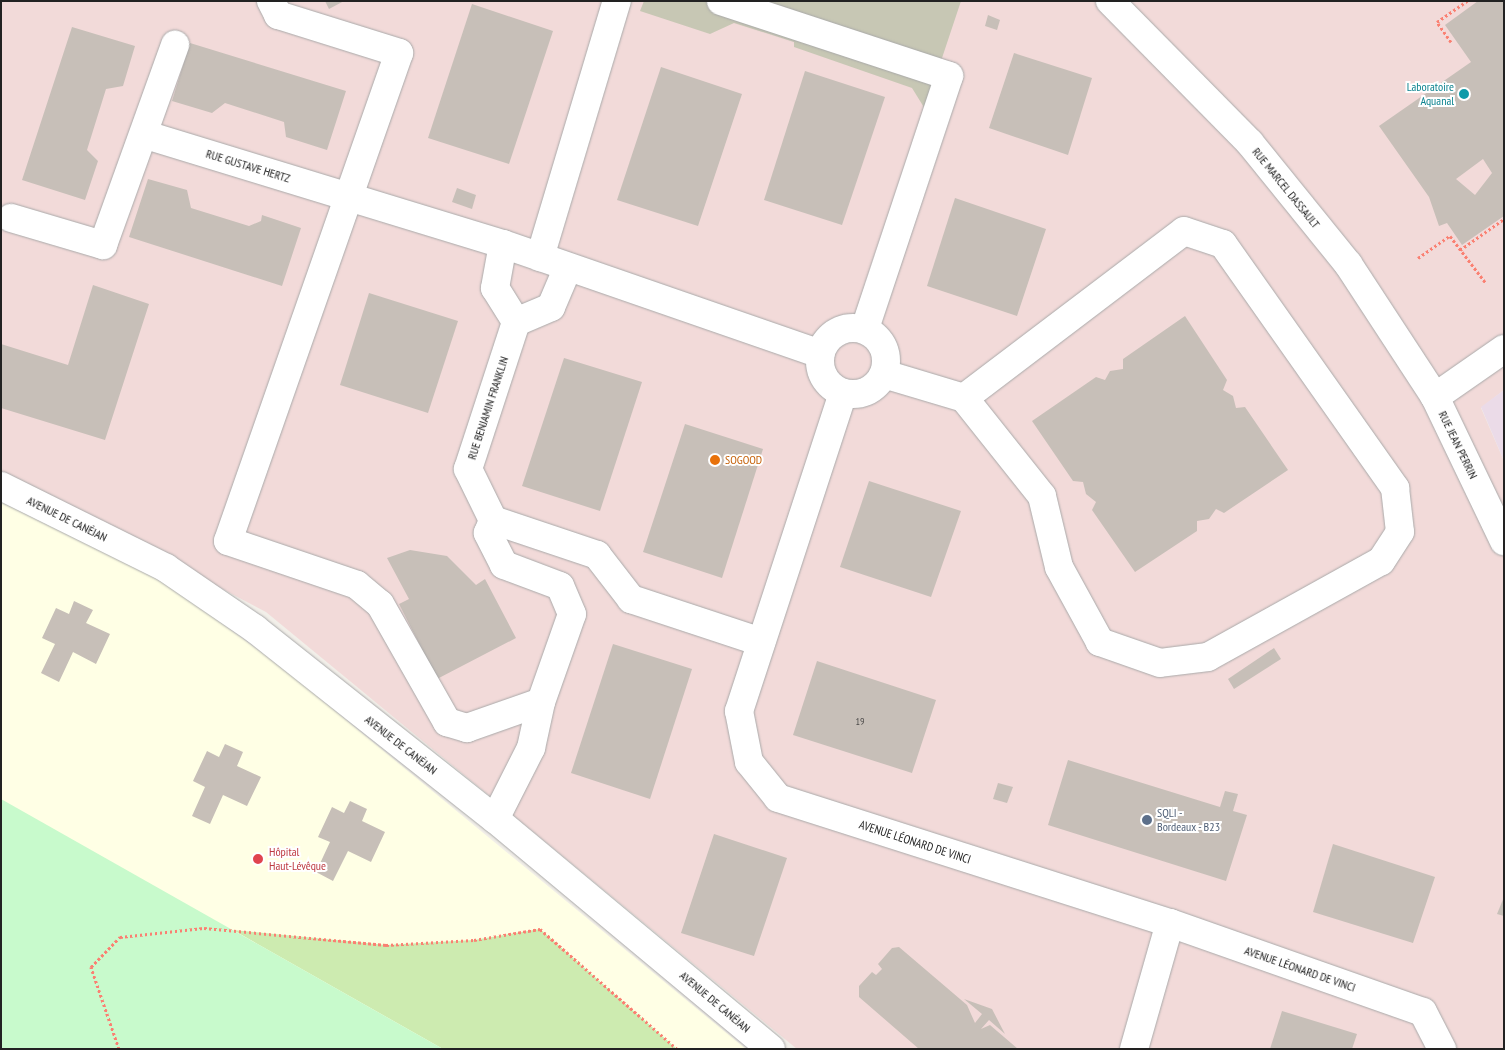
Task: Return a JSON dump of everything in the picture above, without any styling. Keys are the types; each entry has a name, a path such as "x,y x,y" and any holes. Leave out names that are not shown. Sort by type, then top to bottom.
{"street":[{"path":"270,1 278,15 399,53 351,197 228,541 357,585 380,604 447,722 467,728 541,702"},
{"path":"540,257 617,1"},
{"path":"721,1 949,76 865,330"},
{"name":"RUE MARCEL DASSAULT","path":"1110,1 1250,143 1348,264 1435,397"},
{"path":"11,218 103,246 146,135 175,45"},
{"name":"RUE GUSTAVE HERTZ","path":"146,135 503,244 820,354"},
{"path":"884,374 964,398 1042,496 1059,567 1100,642 1160,663 1208,657 1381,561 1400,532 1395,488 1224,244 1184,231 964,398"},
{"path":"503,244 495,288 516,322 552,307 568,267"},
{"name":"RUE BENJAMIN FRANKLIN","path":"493,520 468,469 516,322"},
{"path":"841,330 865,330 883,345 884,374 869,390 843,393 823,376 820,354 829,338 841,330"},
{"name":"RUE JEAN PERRIN","path":"1504,349 1435,397 1504,541"},
{"name":"AVENUE LÉONARD DE VINCI","path":"843,393 739,711 749,762 778,798 1170,923 1423,1012 1442,1049"},
{"name":"AVENUE DE CANÉJAN","path":"1,486 166,568 254,629 494,819 771,1049"},
{"path":"494,819 530,748 541,702 572,614 560,586 504,565 488,533 493,520 596,555 631,599 761,642"},
{"path":"1134,1049 1170,923"}],"path":[{"path":"1451,42 1437,22 1467,1"},
{"path":"1460,250 1504,219"},
{"path":"1418,258 1450,236 1486,282"},
{"path":"120,1049 91,967 120,937 204,928 386,945 474,940 540,929 677,1049"}],"shaded area":[{"path":"1,1 1504,1 1504,390 1481,408 1504,461 1504,1049 797,1049 266,612 1,472"},
{"path":"644,1 961,1 925,109 912,88 794,47 794,42 734,23 710,34 640,11"},
{"path":"1504,390 1504,461 1481,407"},
{"name":"Hôpital Haut-Lévêque","path":"1,502 165,582 284,669 746,1049 1,1049"}],"green space":[{"path":"1,799 443,1049 1,1049"},
{"path":"540,929 677,1049 443,1049 233,930 386,945 474,940"}],"building":[{"path":"325,1 344,1 329,9"},
{"name":"Laboratoire Aquanal","path":"1478,1 1504,1 1504,216 1462,245 1447,223 1439,226 1429,197 1379,126 1471,62 1445,25","holes":["1483,159 1492,173 1475,195 1456,179"]},
{"path":"472,4 553,31 509,164 428,138"},
{"path":"988,15 1000,20 997,30 985,26"},
{"path":"72,27 135,46 123,86 106,89 87,150 98,161 85,200 22,180"},
{"path":"190,43 346,91 327,150 286,137 284,122 225,103 212,113 172,101"},
{"path":"1014,53 1092,78 1068,155 989,128"},
{"path":"661,67 742,94 698,226 617,200"},
{"path":"805,71 885,97 842,225 764,200"},
{"path":"148,179 187,190 191,208 249,226 261,221 262,215 301,228 282,286 129,237"},
{"path":"457,188 476,195 472,209 452,202"},
{"path":"955,198 1046,229 1017,316 927,286"},
{"path":"93,285 149,304 105,440 1,408 1,344 68,365"},
{"path":"369,293 458,321 428,413 340,385"},
{"path":"1185,316 1227,380 1223,390 1233,396 1236,408 1245,407 1288,470 1224,513 1216,509 1209,519 1197,521 1197,531 1135,572 1092,510 1096,502 1086,494 1083,482 1073,481 1032,421 1096,377 1105,380 1110,371 1123,369 1123,359"},
{"path":"564,358 642,382 600,511 522,486"},
{"path":"685,424 763,449 722,578 643,552"},
{"path":"869,481 961,511 931,597 840,567"},
{"path":"410,550 447,556 476,585 485,579 516,638 437,679 399,604 409,599 387,558"},
{"path":"74,601 93,610 86,623 110,634 96,664 73,652 59,682 41,673 55,644 42,638 56,608 69,614"},
{"path":"613,644 692,669 650,799 571,773"},
{"path":"1274,648 1281,659 1234,689 1228,679"},
{"path":"817,661 936,700 912,773 793,735"},
{"path":"225,744 243,752 237,766 261,777 247,806 223,795 210,824 192,816 205,787 193,781 207,751 219,757"},
{"name":"SQLI - Bordeaux - B23","path":"1068,760 1220,807 1225,791 1238,794 1233,811 1247,815 1226,881 1048,825"},
{"path":"998,783 1013,787 1007,803 993,799"},
{"path":"350,801 367,809 362,821 385,832 371,862 348,851 333,881 316,872 330,842 318,837 332,807 344,813"},
{"path":"714,834 787,858 754,956 681,933"},
{"path":"1333,844 1435,877 1413,943 1313,912"},
{"path":"1504,897 1504,916 1497,914"},
{"path":"899,947 967,1005 975,1023 982,1014 964,999 992,1009 1005,1034 989,1020 981,1029 990,1025 1018,1049 919,1049 859,997 859,986 872,972 876,975 882,969 878,964 892,948"},
{"path":"1282,1011 1357,1034 1352,1049 1270,1049"}],"place":[{"name":"Laboratoire Aquanal","path":"1464,94"},
{"name":"SOGOOD","path":"715,460"},
{"name":"SQLI - Bordeaux - B23","path":"1147,820"},
{"name":"Hôpital Haut-Lévêque","path":"258,859"}]}
